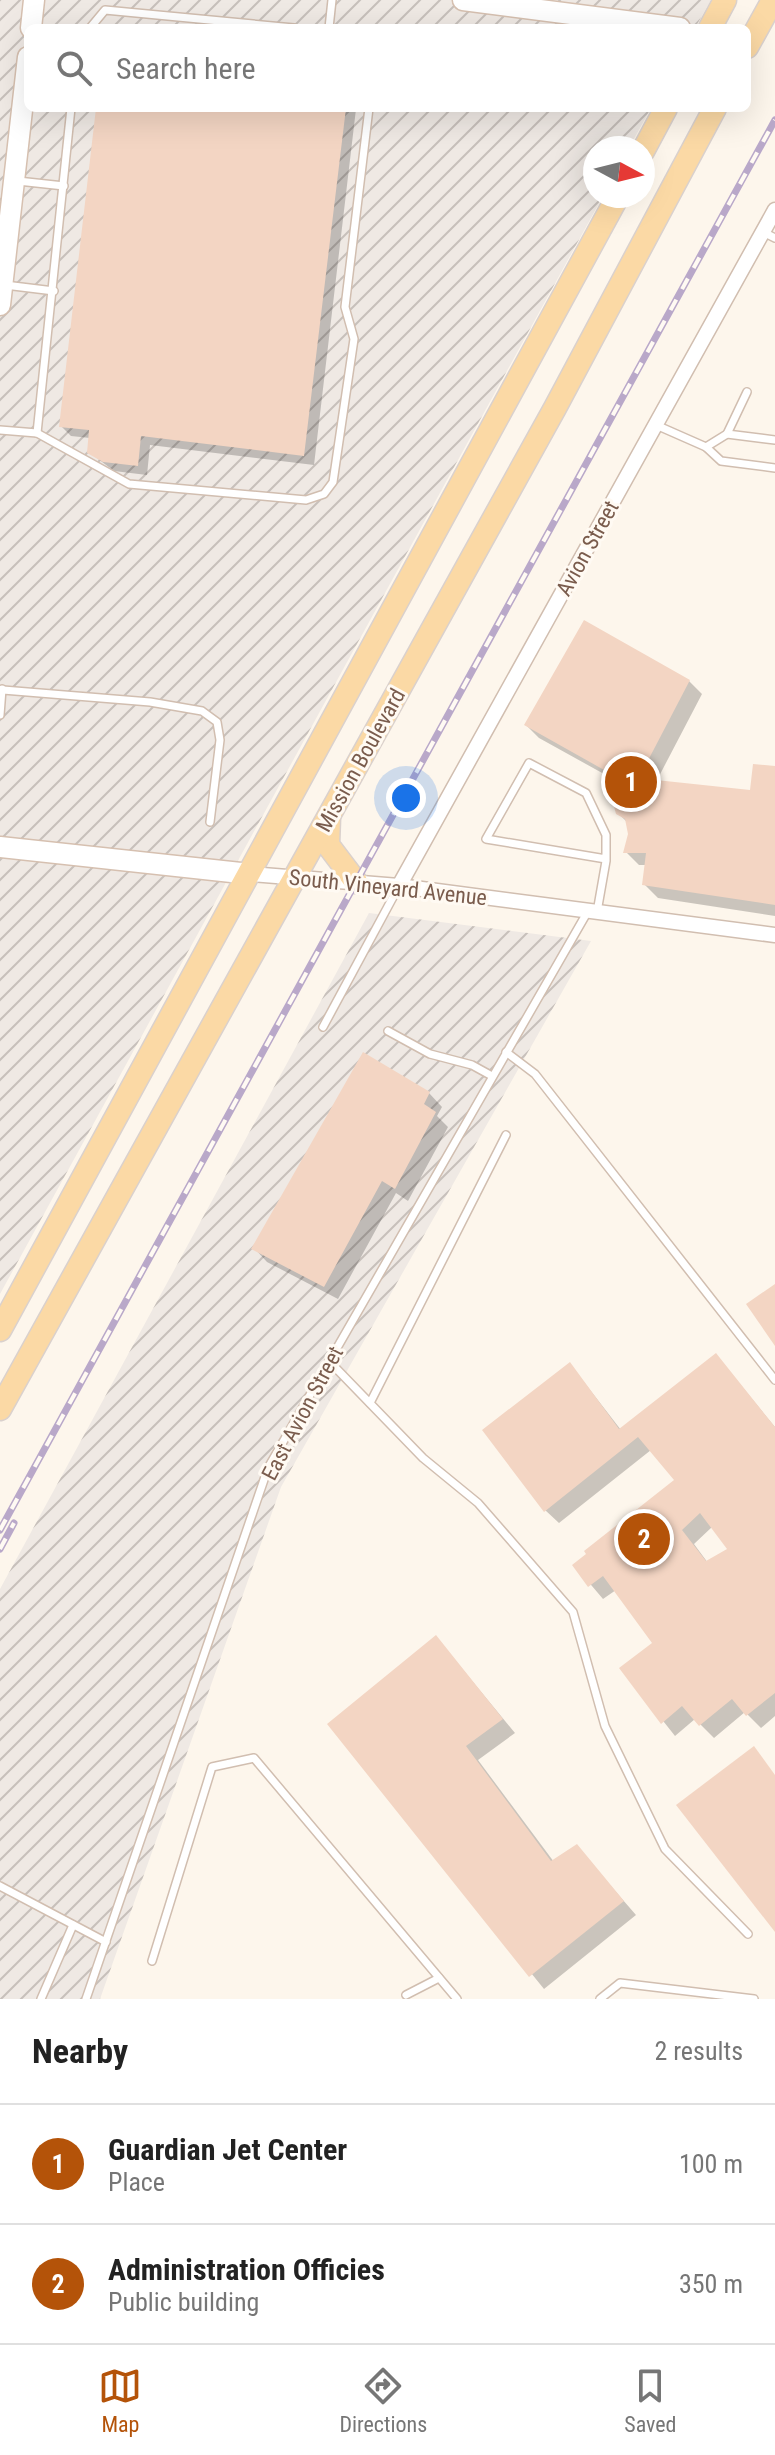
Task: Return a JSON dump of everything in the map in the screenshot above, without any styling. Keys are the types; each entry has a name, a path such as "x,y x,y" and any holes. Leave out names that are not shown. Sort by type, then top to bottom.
{"main road":[{"path":"712,24 725,0"},
{"path":"751,40 773,0"},
{"path":"651,136 664,112"},
{"name":"Mission Boulevard","path":"0,1409 547,422 713,112"},
{"name":"Mission Boulevard","path":"0,1330 611,208"},
{"path":"330,814 328,845 356,882"}],"street":[{"path":"31,24 34,0"},
{"path":"463,0 649,24"},
{"path":"1,295 10,172 24,83"},
{"name":"Avion Street","path":"399,886 656,425 769,235 775,210"},
{"name":"South Vineyard Avenue","path":"0,847 250,874 399,886 775,935"}],"lane":[{"path":"329,24 332,0"},
{"path":"93,24 105,10 252,24"},
{"path":"37,433 71,112"},
{"path":"0,430 37,433 129,484 306,500 324,494 333,482 354,339 345,307 369,112"},
{"path":"10,172 64,186"},
{"path":"1,295 54,291"},
{"path":"706,447 727,434 747,392"},
{"path":"656,425 706,447 721,461 775,468"},
{"path":"727,434 775,440"},
{"path":"0,715 1,689 150,702 202,711 217,722 220,740 210,822"},
{"path":"593,912 606,859 606,835 586,793 529,763 486,839 606,859"},
{"path":"323,1027 399,886"},
{"name":"East Avion Street","path":"87,1999 268,1468 506,1052 593,912"},
{"path":"388,1031 430,1054 472,1065 492,1076"},
{"path":"506,1052 535,1074 775,1380"},
{"path":"370,1403 506,1135"},
{"path":"329,1361 423,1458 478,1503 573,1612 605,1726 665,1849 748,1934"},
{"path":"152,1961 212,1767 254,1758 457,1999"},
{"path":"0,1886 106,1942"},
{"path":"41,1999 73,1925"},
{"path":"406,1995 439,1978"},
{"path":"600,1999 620,1983 754,1999"}],"shaded area":[{"path":"0,0 711,0 697,24 24,24 24,112 649,112 636,136 583,136 583,208 596,208 0,1294"},
{"path":"369,913 591,941 281,1487 100,1999 0,1999 0,1589"}],"building":[{"path":"96,112 346,112 304,456 141,436 138,466 103,462 87,453 89,430 59,427"},
{"path":"584,620 690,680 642,772 656,780 750,790 753,764 775,766 775,905 642,885 646,853 623,853 628,834 625,819 616,814 608,784 613,775 524,725"},
{"path":"363,1052 430,1092 424,1104 436,1112 395,1189 382,1181 324,1287 251,1249"},
{"path":"775,1284 775,1346 746,1304"},
{"path":"716,1353 775,1427 775,1693 746,1716 732,1699 699,1726 682,1706 661,1724 619,1668 652,1643 603,1576 588,1587 572,1565 586,1554 584,1551 674,1480 638,1437 544,1512 482,1430 570,1362 619,1429","holes":["700,1513 727,1549 706,1561 682,1530"]},
{"path":"436,1635 503,1719 466,1746 551,1861 577,1844 624,1901 529,1977 327,1724"},
{"path":"754,1746 775,1775 775,1932 676,1805"}],"railway":[{"path":"0,1530 775,120"},
{"path":"0,1549 14,1523"}],"place":[{"name":"Guardian Jet Center","path":"631,782"},
{"name":"Administration Officies","path":"644,1539"}]}
